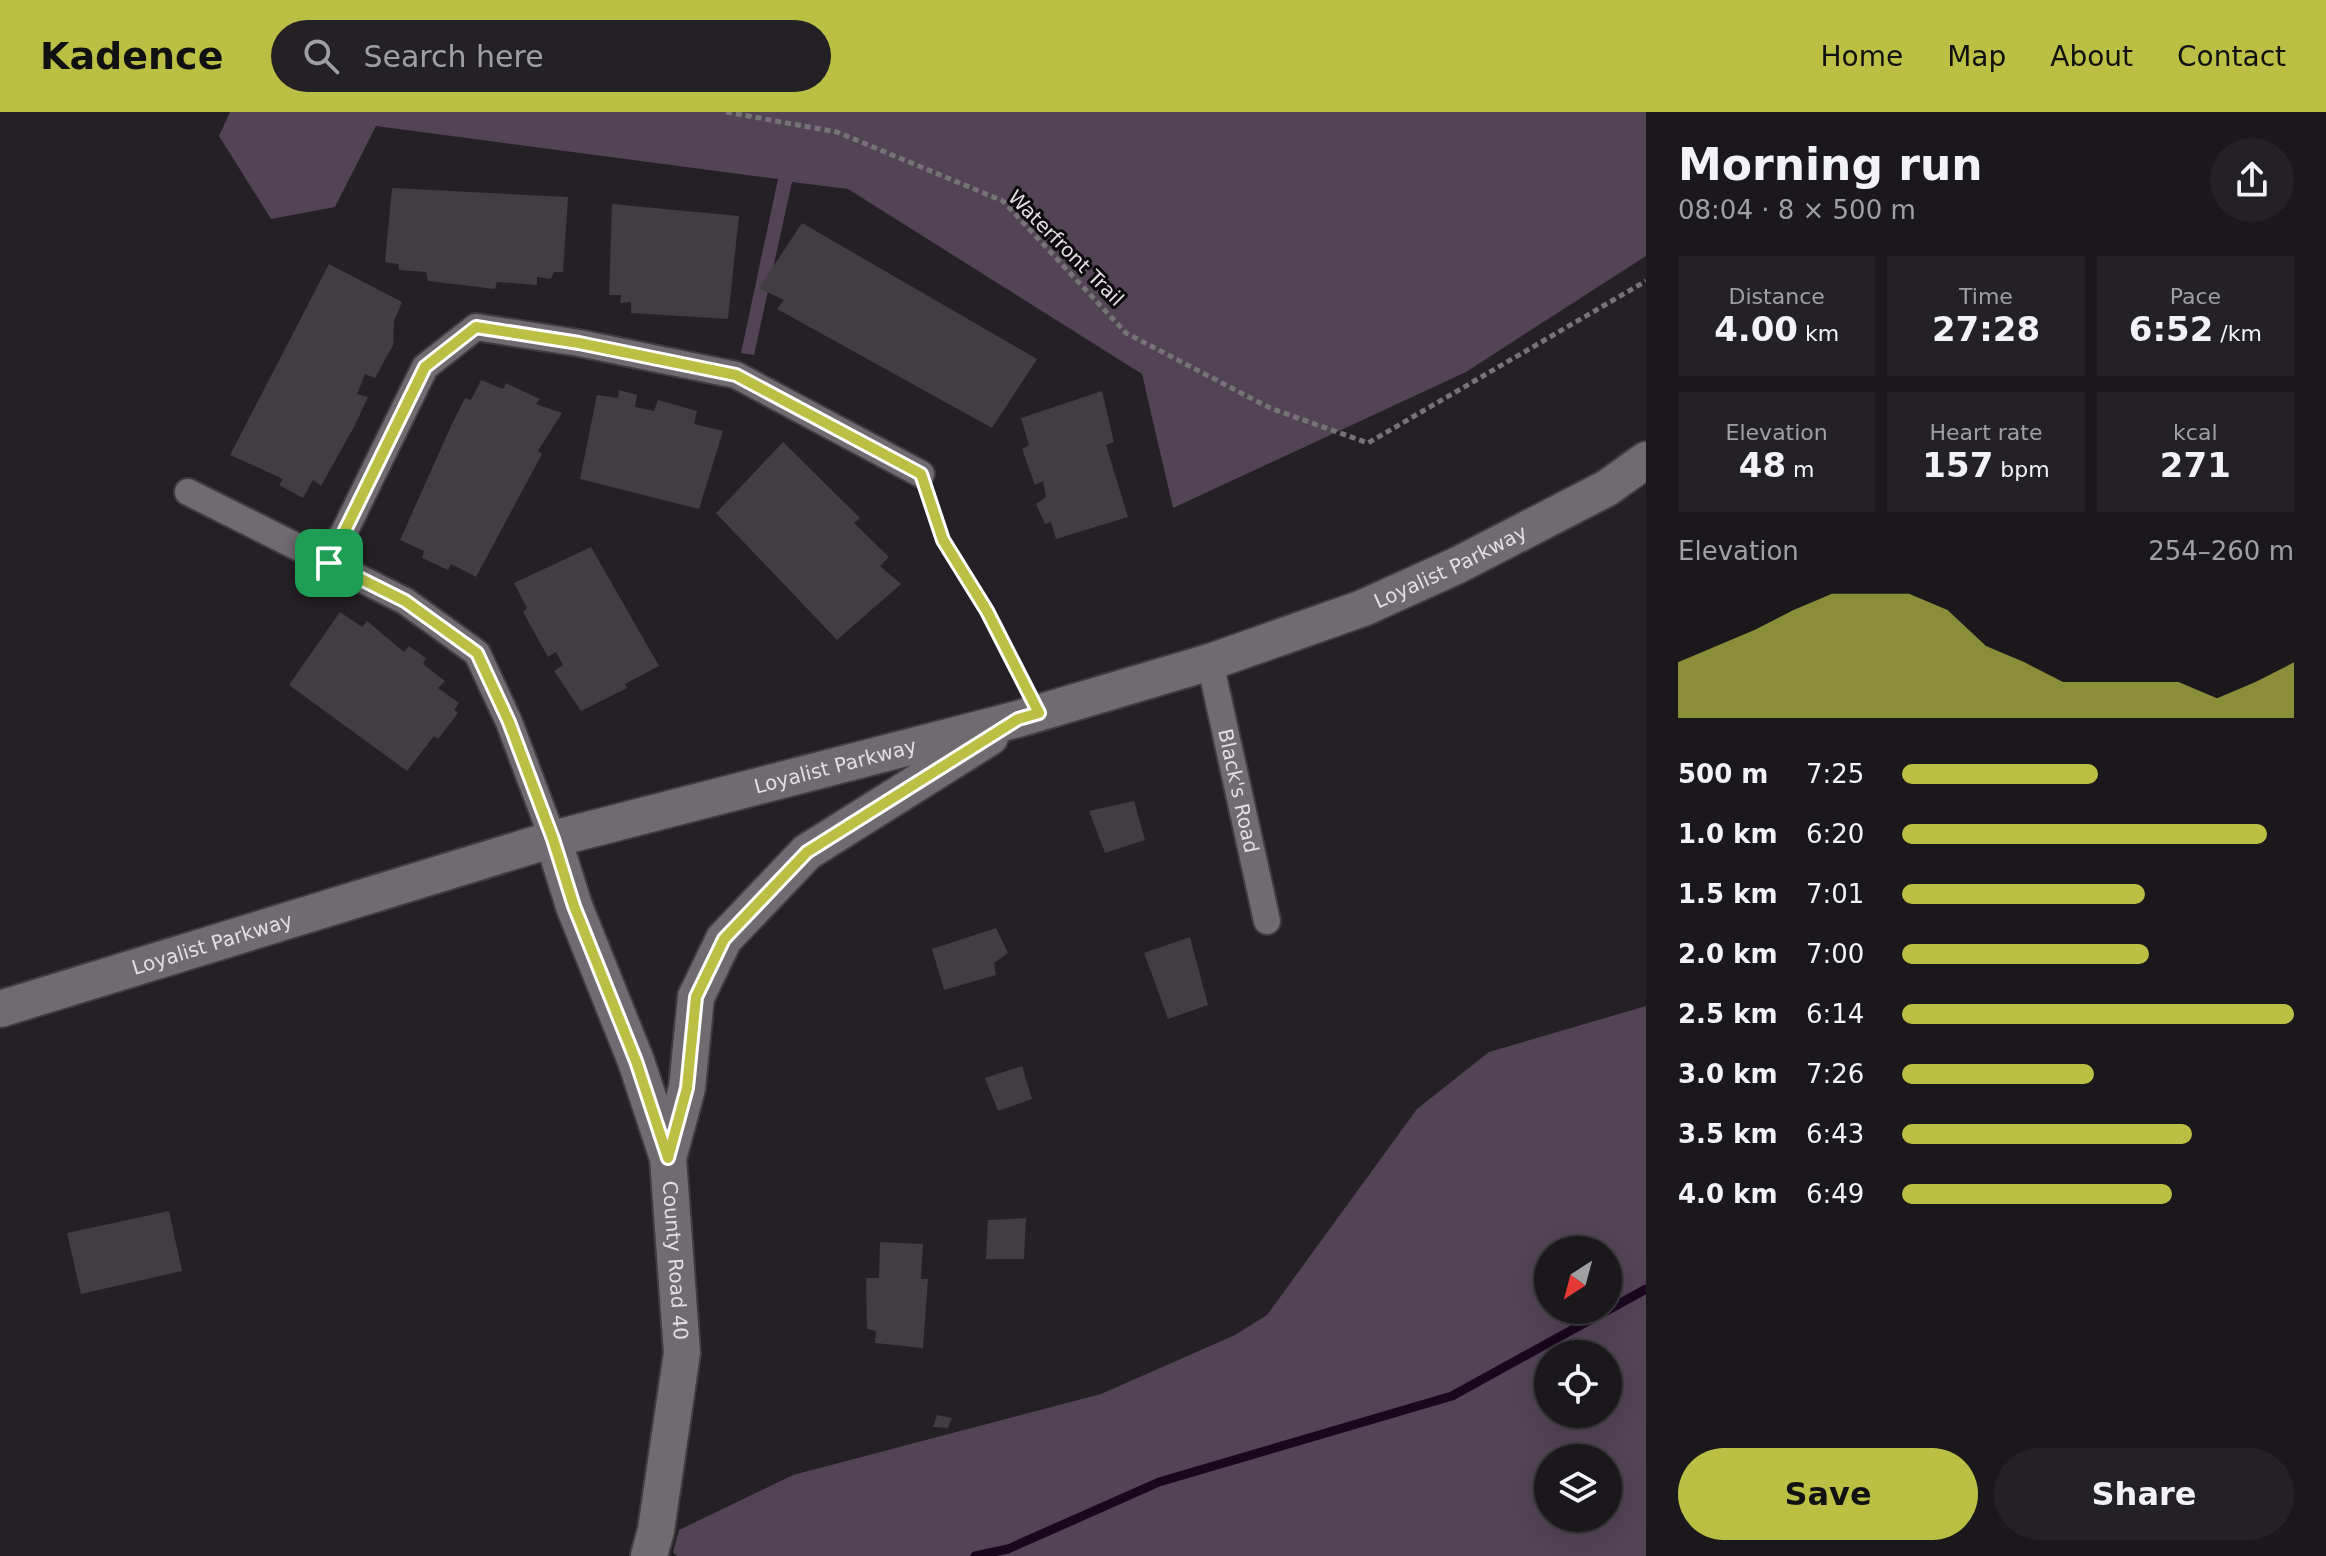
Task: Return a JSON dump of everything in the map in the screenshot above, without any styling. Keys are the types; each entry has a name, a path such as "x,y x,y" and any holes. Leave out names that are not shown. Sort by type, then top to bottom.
{"main road":[{"name":"Loyalist Parkway","path":"0,1009 553,839 1029,716 1210,662 1363,608 1458,565 1607,488 1646,460"},
{"path":"668,1158 687,1088 696,997 724,939 807,852 1029,716"},
{"name":"County Road 40","path":"553,839 574,906 636,1061 668,1158 682,1353 656,1530 649,1556"}],"street":[{"path":"329,563 425,367 476,327 579,343 736,375 921,474"},
{"path":"188,492 405,601 477,653 509,722 553,839"},
{"name":"Black's Road","path":"1210,662 1267,921"}],"lane":[{"path":"921,474 943,540 987,611 1029,716"}],"path":[{"name":"Waterfront Trail","path":"726,112 837,132 1003,201 1126,333 1270,408 1368,443 1646,281"}],"shaded area":[{"path":"230,112 1646,112 1646,256 1466,372 1173,508 1142,374 848,189 792,182 754,355 741,353 778,179 376,126 335,207 271,219 219,136"},
{"path":"1646,1006 1646,1556 677,1556 673,1552 679,1530 793,1475 1101,1394 1235,1335 1267,1315 1417,1109 1489,1052"}],"building":[{"path":"392,188 568,197 563,272 554,272 551,279 537,277 537,285 497,282 495,289 428,281 426,272 399,270 398,264 385,262"},
{"path":"612,204 739,216 728,319 631,313 631,302 620,303 621,295 609,295"},
{"path":"802,223 1037,359 992,428 777,309 784,300 759,288"},
{"path":"329,264 402,302 394,321 393,345 375,378 365,374 357,394 368,397 355,425 321,486 313,480 303,498 279,485 283,479 230,455"},
{"path":"481,380 503,389 506,383 540,399 536,404 562,413 538,451 542,454 476,577 451,564 448,570 422,558 424,551 400,540 465,398 471,400"},
{"path":"619,390 637,395 635,407 654,411 658,400 697,411 694,424 723,431 699,509 580,479 597,395 618,398"},
{"path":"1102,391 1114,442 1106,445 1128,517 1056,539 1051,522 1045,524 1036,504 1046,497 1043,481 1035,485 1022,449 1029,445 1021,418"},
{"path":"783,442 860,518 854,523 889,557 880,566 901,584 837,640 716,513"},
{"path":"591,547 659,666 625,684 627,688 581,711 554,671 563,665 556,652 548,657 523,612 527,608 514,583"},
{"path":"340,612 362,627 367,621 404,652 409,646 426,658 423,664 445,681 438,688 459,703 454,710 458,713 438,739 434,736 407,771 289,685"},
{"path":"1134,801 1145,840 1105,853 1089,811"},
{"path":"996,928 1008,953 994,963 996,975 944,990 932,949"},
{"path":"1190,937 1208,1005 1168,1019 1144,953"},
{"path":"1022,1066 1032,1099 998,1111 985,1078"},
{"path":"169,1211 182,1271 81,1294 67,1233"},
{"path":"1026,1218 1024,1259 986,1259 988,1220"},
{"path":"880,1242 923,1244 921,1279 928,1279 923,1348 875,1343 876,1331 867,1329 866,1278 879,1278"},
{"path":"937,1415 952,1418 948,1428 933,1427"}],"waterway":[{"path":"975,1556 1008,1549 1159,1482 1452,1396 1646,1289"}],"route":[{"path":"476,327 579,343 736,375 921,474 943,540 987,611 1039,713 1018,719 807,852 724,939 696,997 687,1088 668,1158 636,1061 574,906 553,839 509,722 477,653 405,601 329,563 425,367 476,327"}]}
